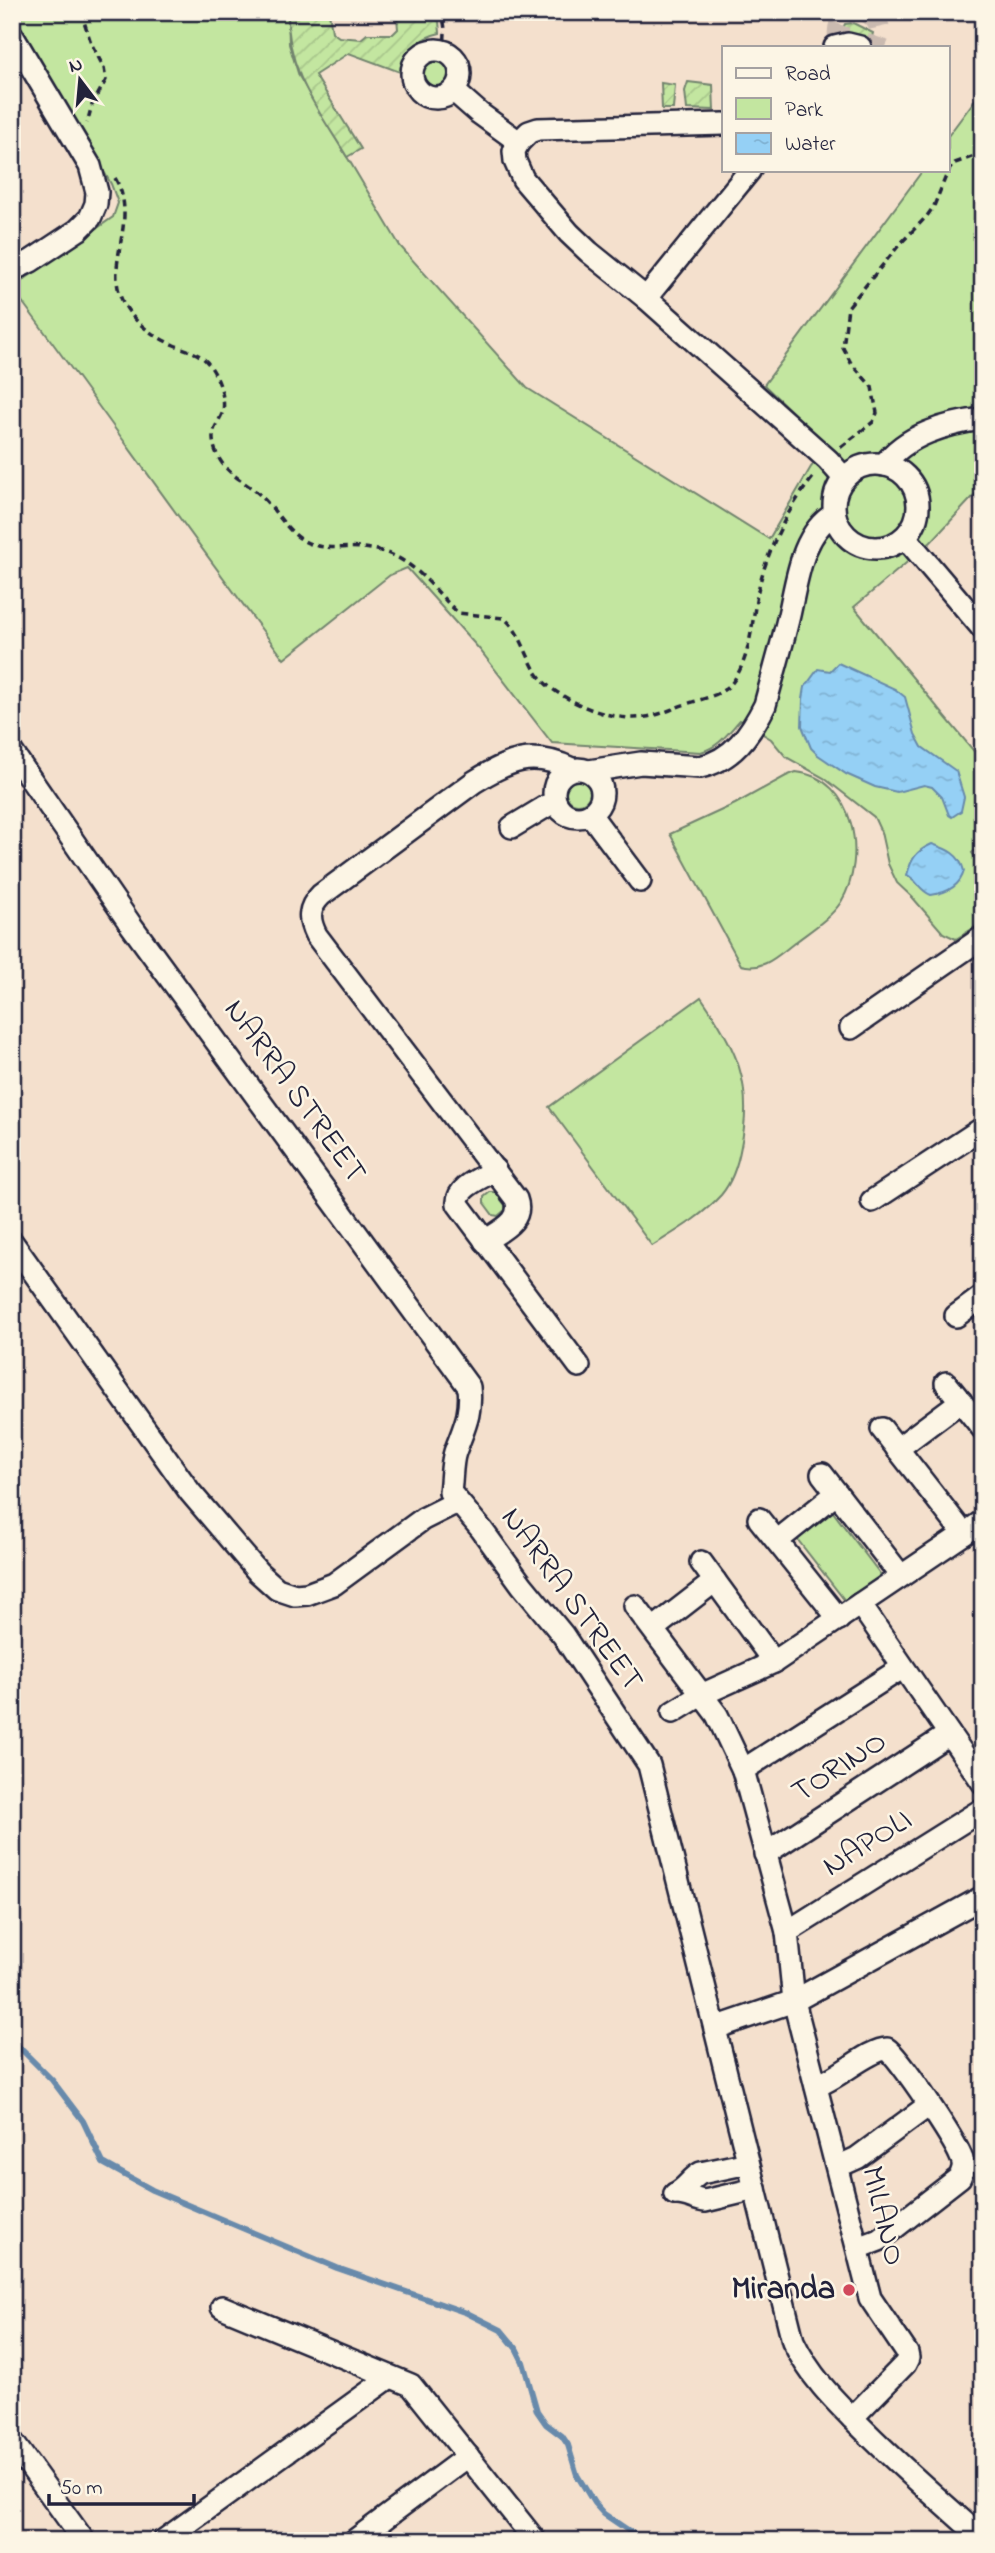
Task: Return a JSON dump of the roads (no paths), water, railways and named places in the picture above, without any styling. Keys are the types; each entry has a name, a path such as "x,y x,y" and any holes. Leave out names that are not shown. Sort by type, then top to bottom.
{"street":[{"path":"12,35 90,166 97,192 96,204 90,218 78,230 32,261 12,270"},
{"path":"430,51 451,54 459,66 460,81 454,91 441,98 426,96 415,87 412,73 417,59 430,51"},
{"path":"454,91 519,142"},
{"path":"722,124 538,129 529,132 519,142 514,151 515,161 523,179 569,233 828,460 844,478"},
{"path":"646,298 748,172"},
{"path":"884,465 902,446 929,432 983,419"},
{"path":"865,465 884,465 904,474 913,485 918,498 918,512 914,526 905,537 893,545 864,547 841,531 834,514 836,490 844,478 865,465"},
{"path":"485,1241 513,1222 519,1208 516,1199 316,935 309,914 313,903 474,782 499,767 527,758 541,758 555,761 580,770 596,777 602,793 600,802 590,814 579,817 562,811 555,801 554,787 557,780 580,770 640,763 700,767 729,755 742,742 765,705 798,576 808,548 819,526 834,514"},
{"path":"905,537 983,629"},
{"name":"NARRA STREET","path":"12,752 131,925 469,1387 471,1406 465,1431 454,1455 450,1492 563,1635 649,1765 793,2341 813,2377 852,2418 898,2464 983,2539"},
{"path":"512,827 555,801"},
{"path":"590,814 640,881"},
{"path":"850,1028 983,937"},
{"path":"872,1201 983,1128"},
{"path":"495,1170 461,1191 458,1204 579,1366"},
{"path":"12,1242 190,1492 258,1572 277,1589 295,1595 307,1594 334,1584 423,1519 457,1502"},
{"path":"956,1316 983,1296"},
{"path":"946,1383 983,1429"},
{"path":"897,1449 961,1401"},
{"path":"882,1429 964,1534"},
{"path":"822,1474 901,1577"},
{"path":"777,1541 837,1493"},
{"path":"760,1519 839,1619"},
{"path":"673,1713 702,1695 774,1662 983,1521"},
{"path":"701,1562 774,1662"},
{"path":"653,1629 715,1581"},
{"path":"860,1604 983,1783"},
{"name":"MILANO","path":"635,1606 717,1715 743,1770 787,1932 794,2001 870,2298 904,2347 908,2358 852,2418"},
{"path":"743,1770 902,1668"},
{"name":"TORINO","path":"765,1854 949,1734"},
{"name":"NAPOLI","path":"787,1932 983,1809"},
{"path":"715,2028 794,2001 983,1897"},
{"path":"816,2085 830,2081 877,2050 887,2049 896,2055 929,2105 961,2155 964,2166 960,2177 879,2240 858,2248"},
{"path":"837,2167 857,2158 929,2105"},
{"path":"748,2163 695,2176 682,2191 675,2194 689,2194 699,2201 705,2201 755,2189"},
{"path":"222,2308 415,2389 534,2539 532,2541"},
{"path":"163,2541 390,2378"},
{"path":"12,2441 84,2541"},
{"path":"354,2541 468,2456"}],"water":[{"path":"838,663 895,689 905,697 915,734 922,747 956,771 964,797 961,811 952,817 949,815 942,797 932,787 924,785 897,792 875,787 846,774 811,748 802,726 805,687 818,669 830,671"},
{"path":"932,844 956,856 964,871 952,888 931,895 907,875 915,856"}],"waterway":[{"path":"12,2040 52,2080 83,2121 103,2163 152,2190 337,2268 467,2313 501,2330 516,2348 523,2362 537,2411 546,2424 562,2436 568,2445 577,2475 594,2503 604,2514 644,2541"}],"tunnel":[{"path":"839,45 839,26 851,12"},
{"path":"866,12 878,23 880,32 874,46"}],"place":[{"name":"Miranda","path":"849,2290"}]}
